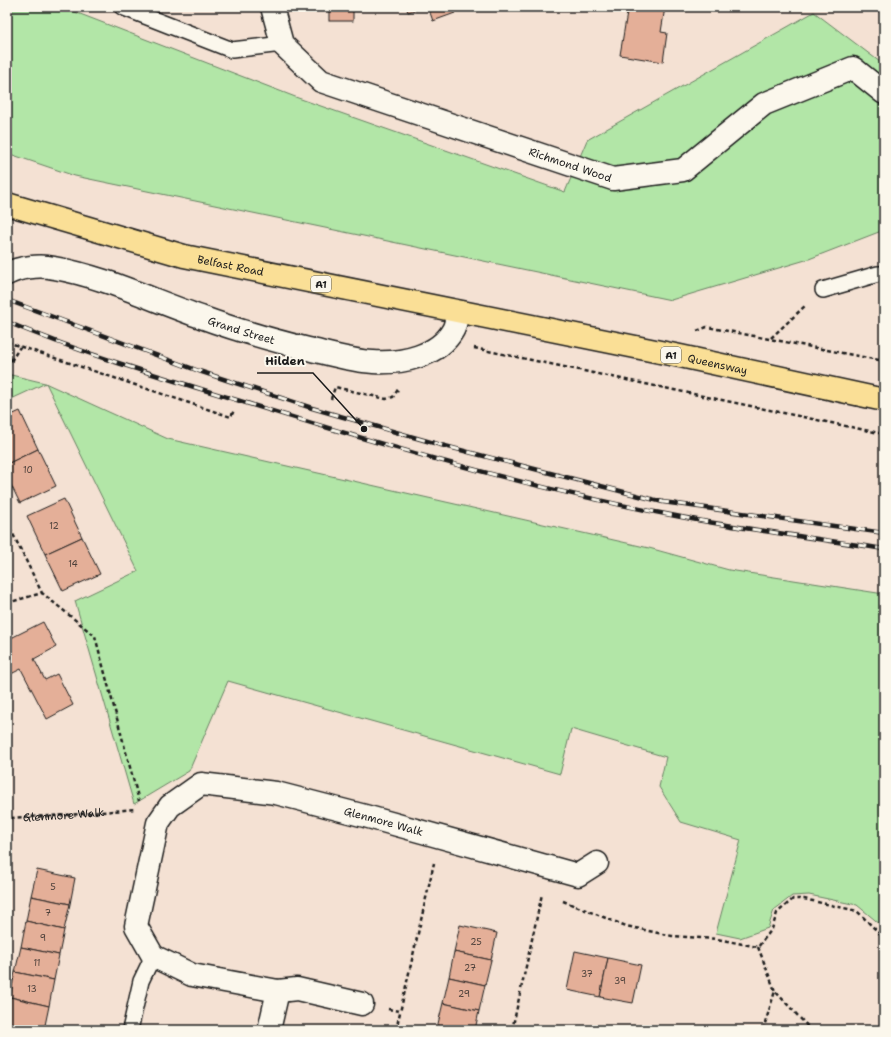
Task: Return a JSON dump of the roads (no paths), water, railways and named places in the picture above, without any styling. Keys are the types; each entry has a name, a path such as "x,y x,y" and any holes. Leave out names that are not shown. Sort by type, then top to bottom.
{"highway":[{"name":"Belfast Road","path":"7,204 184,256 458,312"},
{"name":"Queensway","path":"458,312 687,358 884,400"}],"street":[{"path":"272,7 282,44"},
{"name":"Richmond Wood","path":"282,44 321,81 613,179 684,170 764,104 853,68 884,93"},
{"name":"Grand Street","path":"7,274 35,267 53,268 79,274 201,318 279,341 373,362 399,361 429,353 444,342 454,329 458,312"},
{"name":"Glenmore Walk","path":"154,956 136,926 158,823 170,806 202,784 276,793 578,874 597,864"},
{"path":"154,956 192,975 278,991 297,989 362,1004"},
{"path":"269,1030 278,991"}],"lane":[{"path":"122,7 232,50 282,44"},
{"path":"823,290 878,274 884,274"},
{"path":"130,1030 141,981 154,956"}],"railway":[{"path":"7,300 199,371 312,408 441,445 663,502 884,533"},
{"path":"7,322 94,355 181,383 349,434 514,480 625,506 706,522 884,549"}],"place":[{"name":"Hilden","path":"364,429"}]}
